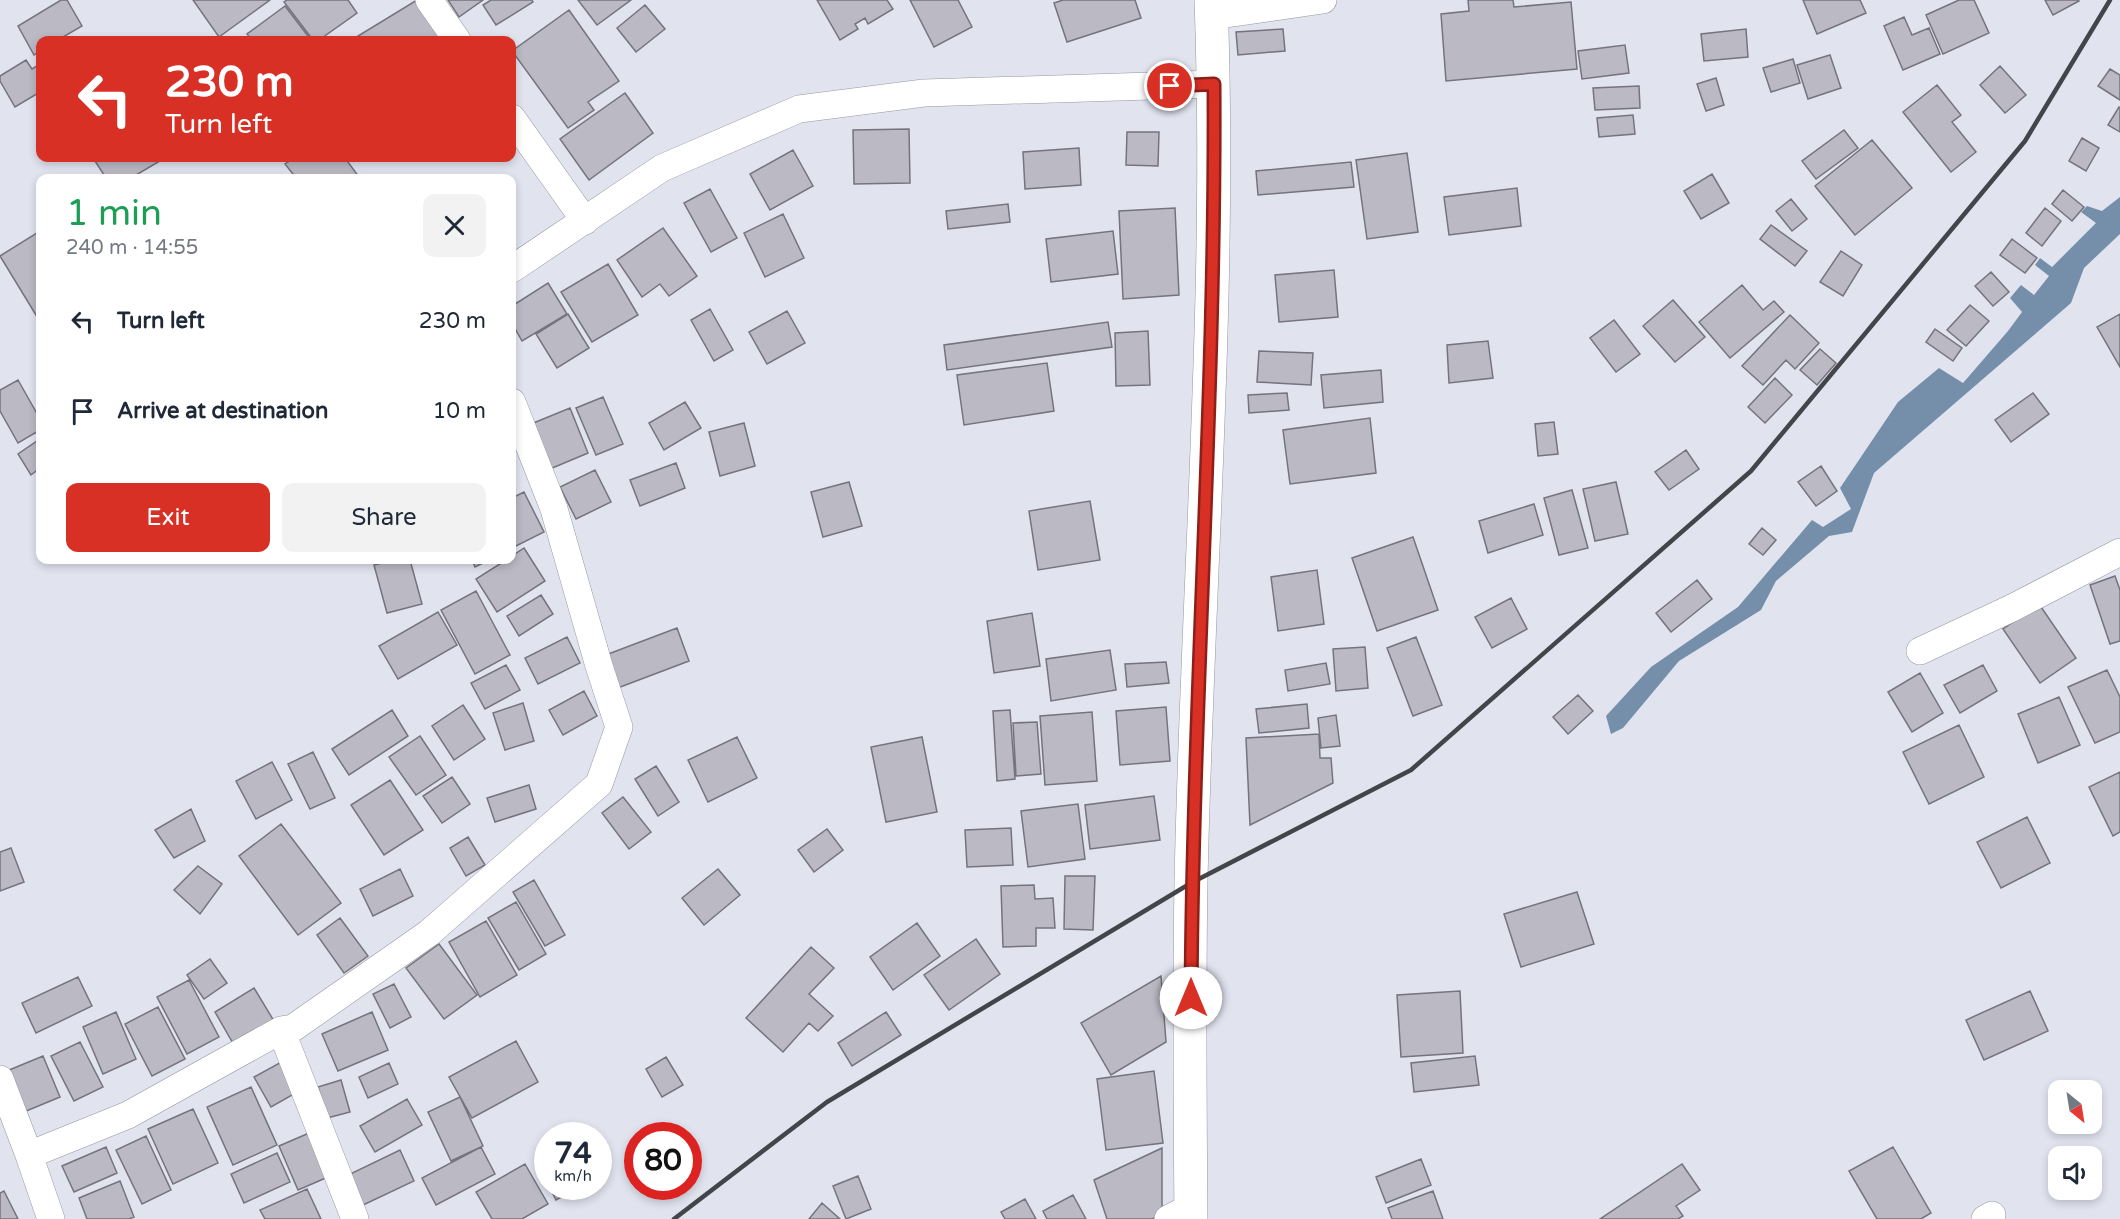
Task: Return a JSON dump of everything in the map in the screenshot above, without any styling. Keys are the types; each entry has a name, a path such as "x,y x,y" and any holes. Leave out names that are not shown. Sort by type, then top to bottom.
{"highway":[{"path":"1183,1215 1191,883 1215,224 1211,8"}],"street":[{"path":"429,0 454,36"},
{"path":"1211,8 1323,0"},
{"path":"516,266 662,168 799,109 924,93 1214,84"},
{"path":"516,124 585,221"},
{"path":"29,1155 128,1114 281,1030 293,1028 429,933 599,784 619,727 554,509 516,412"},
{"path":"1920,651 2012,608 2120,552"},
{"path":"281,1030 355,1219"},
{"path":"0,1079 51,1219"}],"water":[{"path":"2120,197 2120,234 2084,268 2071,303 1874,473 1852,532 1829,536 1776,581 1761,610 1679,661 1623,728 1611,734 1606,716 1651,667 1738,607 1812,520 1823,527 1851,509 1840,488 1898,402 1939,368 1963,383 2022,312 2010,298 2021,285 2034,295 2049,276 2035,265 2040,258 2052,267 2096,223 2081,212 2087,206 2102,211"}],"building":[{"path":"61,0 67,0 82,26 65,36 36,36 36,54 34,55 18,26"},
{"path":"193,0 270,0 220,36"},
{"path":"287,0 348,0 357,13 325,36 310,36 284,2"},
{"path":"417,0 440,36 358,36"},
{"path":"448,0 483,0 459,17"},
{"path":"491,0 532,0 533,2 496,25 483,5"},
{"path":"578,0 631,0 597,25"},
{"path":"817,0 887,0 893,9 868,24 865,18 855,24 858,29 840,40"},
{"path":"910,0 958,0 972,27 934,47"},
{"path":"1063,0 1135,0 1141,18 1067,42 1054,3"},
{"path":"1468,0 1513,0 1514,7 1571,2 1577,69 1446,81 1441,14 1469,11"},
{"path":"1803,0 1860,0 1866,13 1817,34"},
{"path":"1959,0 1974,0 1989,33 1943,54 1926,15"},
{"path":"2045,0 2078,0 2079,1 2053,15"},
{"path":"645,5 665,29 636,52 617,28"},
{"path":"285,6 308,36 249,36 247,34"},
{"path":"569,10 619,81 588,102 594,110 568,128 516,56 516,48"},
{"path":"1904,17 1912,35 1929,28 1940,54 1903,70 1884,26"},
{"path":"1283,29 1285,51 1238,55 1236,32"},
{"path":"1746,29 1748,57 1704,61 1701,34"},
{"path":"1625,45 1629,73 1582,79 1578,51"},
{"path":"1830,55 1841,88 1808,99 1797,65"},
{"path":"1793,59 1800,83 1771,92 1763,68"},
{"path":"26,60 32,69 36,66 36,94 15,107 0,81 0,76"},
{"path":"2000,66 2026,95 2005,113 1980,85"},
{"path":"2110,69 2120,75 2120,100 2098,86"},
{"path":"1716,78 1724,105 1706,111 1697,84"},
{"path":"1937,85 1961,115 1952,122 1976,152 1951,172 1903,112"},
{"path":"1639,86 1640,108 1595,110 1593,88"},
{"path":"625,93 653,133 589,180 560,139"},
{"path":"2120,108 2120,132 2108,125"},
{"path":"1633,115 1635,134 1599,137 1597,118"},
{"path":"909,129 910,183 854,184 853,130"},
{"path":"1844,130 1858,148 1816,179 1802,161"},
{"path":"1127,132 1159,132 1158,166 1126,165"},
{"path":"2082,138 2099,148 2086,171 2069,161"},
{"path":"1872,140 1912,188 1855,235 1815,186"},
{"path":"1079,148 1081,185 1025,189 1023,152"},
{"path":"793,150 813,186 770,210 750,174"},
{"path":"1407,153 1418,232 1367,239 1356,160"},
{"path":"96,162 158,162 138,174 103,174"},
{"path":"288,162 348,162 357,174 293,174 285,164"},
{"path":"1351,162 1354,187 1258,195 1256,171"},
{"path":"1712,174 1729,203 1701,219 1684,191"},
{"path":"1517,188 1521,226 1449,235 1444,197"},
{"path":"710,189 737,238 711,252 684,203"},
{"path":"2063,190 2084,207 2072,221 2052,204"},
{"path":"1791,199 1807,219 1792,231 1776,211"},
{"path":"1008,204 1010,222 948,229 946,211"},
{"path":"1175,208 1179,295 1123,299 1119,211"},
{"path":"2045,208 2061,221 2042,246 2026,233"},
{"path":"783,214 804,258 765,277 744,233"},
{"path":"1771,225 1807,251 1795,266 1760,239"},
{"path":"663,228 697,276 669,296 660,284 642,297 617,260"},
{"path":"1113,231 1118,274 1051,282 1046,239"},
{"path":"36,234 36,315 0,256"},
{"path":"2012,239 2037,258 2025,273 2000,255"},
{"path":"1841,251 1862,265 1843,296 1820,282"},
{"path":"608,264 638,315 592,342 561,292"},
{"path":"1334,270 1338,317 1279,322 1275,275"},
{"path":"1991,272 2009,292 1993,306 1975,286"},
{"path":"548,283 567,314 522,341 516,330 516,303"},
{"path":"1742,285 1763,310 1774,301 1784,312 1730,358 1699,322"},
{"path":"1673,300 1705,337 1675,362 1643,326"},
{"path":"1970,305 1989,321 1966,346 1947,330"},
{"path":"710,309 733,350 714,361 691,320"},
{"path":"787,311 805,343 767,364 749,332"},
{"path":"568,314 589,348 557,368 536,334"},
{"path":"2120,314 2120,367 2097,327"},
{"path":"1790,315 1819,343 1795,369 1786,360 1763,385 1742,366"},
{"path":"1614,320 1640,354 1616,372 1590,338"},
{"path":"1108,322 1112,347 947,370 944,345"},
{"path":"1935,329 1962,348 1953,361 1926,342"},
{"path":"1148,331 1150,385 1116,386 1115,333"},
{"path":"1488,341 1493,378 1449,383 1447,345"},
{"path":"1820,349 1836,363 1817,385 1800,370"},
{"path":"1259,351 1313,353 1311,385 1257,382"},
{"path":"1047,363 1054,411 964,425 957,375"},
{"path":"1381,370 1383,402 1324,408 1321,375"},
{"path":"1775,378 1792,395 1765,423 1748,407"},
{"path":"18,380 36,412 36,432 18,443 0,411 0,390"},
{"path":"1287,393 1289,410 1249,413 1248,395"},
{"path":"2033,393 2049,414 2011,442 1995,420"},
{"path":"603,397 623,444 596,455 576,408"},
{"path":"685,402 701,428 664,450 649,423"},
{"path":"570,408 588,453 550,469 531,424"},
{"path":"1370,418 1376,473 1290,484 1283,430"},
{"path":"1554,422 1558,454 1538,456 1535,424"},
{"path":"744,423 755,466 720,476 709,432"},
{"path":"36,442 36,471 31,475 18,454"},
{"path":"1686,450 1699,469 1669,490 1655,472"},
{"path":"676,463 685,488 640,506 630,480"},
{"path":"1821,466 1837,491 1816,506 1798,482"},
{"path":"595,470 611,502 576,519 560,487"},
{"path":"849,482 862,526 823,537 811,492"},
{"path":"1616,482 1628,534 1595,541 1583,489"},
{"path":"1572,490 1588,548 1559,555 1544,498"},
{"path":"524,492 544,532 516,546 516,496"},
{"path":"1090,501 1100,560 1038,570 1029,511"},
{"path":"1534,504 1543,535 1488,553 1479,521"},
{"path":"1762,528 1776,540 1763,555 1749,544"},
{"path":"1413,537 1438,610 1377,631 1352,558"},
{"path":"524,548 545,581 497,612 476,579 500,564 516,564 516,553"},
{"path":"411,564 422,604 387,613 374,565"},
{"path":"1317,570 1324,624 1278,631 1271,577"},
{"path":"2115,576 2120,590 2120,641 2110,644 2090,585"},
{"path":"1697,580 1712,599 1671,632 1656,613"},
{"path":"476,591 510,655 475,674 441,610"},
{"path":"541,595 553,614 519,636 507,616"},
{"path":"1511,598 1527,629 1492,648 1475,617"},
{"path":"2039,604 2076,658 2040,683 2003,629"},
{"path":"438,612 457,645 398,679 379,646"},
{"path":"1032,613 1040,666 994,673 987,621"},
{"path":"677,628 689,661 615,689 603,656"},
{"path":"567,637 580,663 538,684 525,658"},
{"path":"1416,637 1442,705 1413,716 1387,648"},
{"path":"1365,647 1368,688 1336,691 1333,649"},
{"path":"1110,650 1116,690 1051,701 1046,659"},
{"path":"1166,662 1169,683 1127,687 1125,664"},
{"path":"1326,663 1330,684 1288,691 1285,670"},
{"path":"506,665 520,690 485,709 471,683"},
{"path":"1983,665 1997,691 1960,713 1944,685"},
{"path":"2107,670 2120,697 2120,732 2095,743 2068,687"},
{"path":"1920,673 1943,713 1912,732 1888,692"},
{"path":"584,691 597,716 563,735 549,710"},
{"path":"1578,695 1593,711 1568,734 1553,717"},
{"path":"2059,697 2080,745 2038,763 2018,714"},
{"path":"523,703 534,741 505,750 493,713"},
{"path":"1307,704 1309,728 1259,733 1256,709"},
{"path":"463,705 485,739 454,760 432,726"},
{"path":"1166,707 1170,761 1120,765 1116,711"},
{"path":"392,710 408,736 349,775 332,749"},
{"path":"1010,710 1015,779 997,781 993,711"},
{"path":"1092,712 1097,781 1045,785 1040,716"},
{"path":"1336,715 1340,746 1321,748 1318,718"},
{"path":"1037,722 1041,774 1016,776 1013,723"},
{"path":"1959,725 1984,777 1929,804 1903,752"},
{"path":"1319,734 1320,758 1331,758 1333,783 1250,825 1246,738"},
{"path":"420,736 446,775 416,795 389,757"},
{"path":"737,737 757,778 708,802 688,760"},
{"path":"922,737 937,812 886,822 871,747"},
{"path":"313,752 335,798 310,809 288,764"},
{"path":"272,762 292,800 256,819 236,781"},
{"path":"656,766 679,802 658,816 635,779"},
{"path":"2120,772 2120,832 2113,836 2089,787"},
{"path":"452,777 470,804 442,823 423,796"},
{"path":"390,780 423,830 384,855 351,805"},
{"path":"529,785 536,809 495,822 487,798"},
{"path":"1154,796 1160,840 1090,849 1085,805"},
{"path":"623,797 651,832 629,849 602,813"},
{"path":"1078,804 1085,859 1028,867 1021,811"},
{"path":"191,809 205,841 174,858 155,830"},
{"path":"2027,817 2050,863 2001,888 1977,842"},
{"path":"281,824 341,903 298,935 239,856"},
{"path":"1011,828 1013,865 967,867 965,830"},
{"path":"827,829 843,850 814,872 798,850"},
{"path":"468,837 485,865 466,876 450,848"},
{"path":"11,848 24,882 0,891 0,852"},
{"path":"198,866 222,884 200,914 174,890"},
{"path":"400,869 413,896 373,916 360,889"},
{"path":"718,869 740,895 704,925 682,898"},
{"path":"1065,876 1095,876 1093,930 1064,929"},
{"path":"534,880 565,935 545,946 513,892"},
{"path":"1034,885 1035,899 1053,898 1055,928 1036,928 1036,946 1003,947 1001,886"},
{"path":"1577,892 1594,944 1521,967 1504,914"},
{"path":"516,902 546,954 519,970 488,918"},
{"path":"340,918 368,956 344,973 317,935"},
{"path":"486,921 517,975 480,997 449,942"},
{"path":"917,923 940,956 893,990 870,957"},
{"path":"976,939 1000,974 949,1010 924,975"},
{"path":"439,944 477,995 444,1019 406,968"},
{"path":"811,947 834,968 809,994 833,1016 818,1031 809,1023 783,1052 746,1018"},
{"path":"210,959 227,983 204,999 187,975"},
{"path":"1161,976 1166,1042 1111,1075 1081,1023"},
{"path":"78,977 92,1006 36,1033 22,1003"},
{"path":"189,980 219,1037 187,1054 157,997"},
{"path":"394,984 411,1017 390,1028 373,994"},
{"path":"254,988 274,1021 234,1045 215,1012"},
{"path":"1460,991 1463,1053 1401,1057 1397,995"},
{"path":"2030,991 2048,1031 1984,1060 1966,1020"},
{"path":"158,1007 185,1059 152,1076 125,1024"},
{"path":"116,1012 136,1059 103,1074 83,1027"},
{"path":"372,1012 388,1050 338,1071 322,1034"},
{"path":"886,1012 901,1035 852,1066 838,1043"},
{"path":"516,1041 538,1082 472,1118 449,1077"},
{"path":"80,1042 103,1087 74,1101 51,1056"},
{"path":"43,1056 60,1097 19,1114 2,1073"},
{"path":"1475,1056 1479,1085 1414,1092 1411,1063"},
{"path":"666,1057 683,1085 662,1097 646,1069"},
{"path":"285,1060 301,1090 271,1107 254,1077"},
{"path":"389,1063 398,1084 368,1098 359,1077"},
{"path":"1154,1071 1163,1143 1106,1150 1097,1079"},
{"path":"341,1080 350,1112 327,1118 318,1087"},
{"path":"251,1087 277,1145 233,1165 207,1107"},
{"path":"460,1097 483,1146 451,1161 428,1112"},
{"path":"407,1099 422,1125 375,1152 360,1126"},
{"path":"193,1109 218,1163 173,1184 148,1129"},
{"path":"316,1130 335,1174 298,1190 279,1146"},
{"path":"146,1136 171,1190 142,1204 116,1150"},
{"path":"106,1147 117,1173 74,1192 62,1166"},
{"path":"481,1147 495,1174 436,1205 422,1178"},
{"path":"1893,1147 1931,1213 1921,1219 1877,1219 1849,1171"},
{"path":"1162,1148 1162,1215 1152,1219 1107,1219 1094,1180"},
{"path":"400,1150 414,1181 361,1206 346,1176"},
{"path":"277,1153 290,1182 244,1203 231,1174"},
{"path":"1421,1159 1431,1185 1386,1203 1376,1177"},
{"path":"525,1164 534,1180 534,1200 546,1200 548,1204 522,1219 492,1219 476,1192"},
{"path":"1682,1164 1700,1190 1676,1206 1683,1216 1678,1219 1600,1219"},
{"path":"858,1176 871,1209 846,1219 833,1186"},
{"path":"120,1181 134,1217 87,1219 79,1198"},
{"path":"307,1189 321,1219 265,1219 260,1210"},
{"path":"4,1191 18,1219 0,1219 0,1193"},
{"path":"1433,1191 1443,1219 1392,1219 1388,1208"},
{"path":"1073,1195 1086,1219 1047,1219 1043,1211"},
{"path":"1025,1199 1036,1219 1005,1219 1001,1212"},
{"path":"822,1203 840,1219 809,1219"}],"railway":[{"path":"674,1219 827,1102 1191,883 1411,770 1751,471 2025,141 2110,0"}],"route":[{"path":"1170,86 1214,84 1215,224 1191,883 1191,998"}]}
